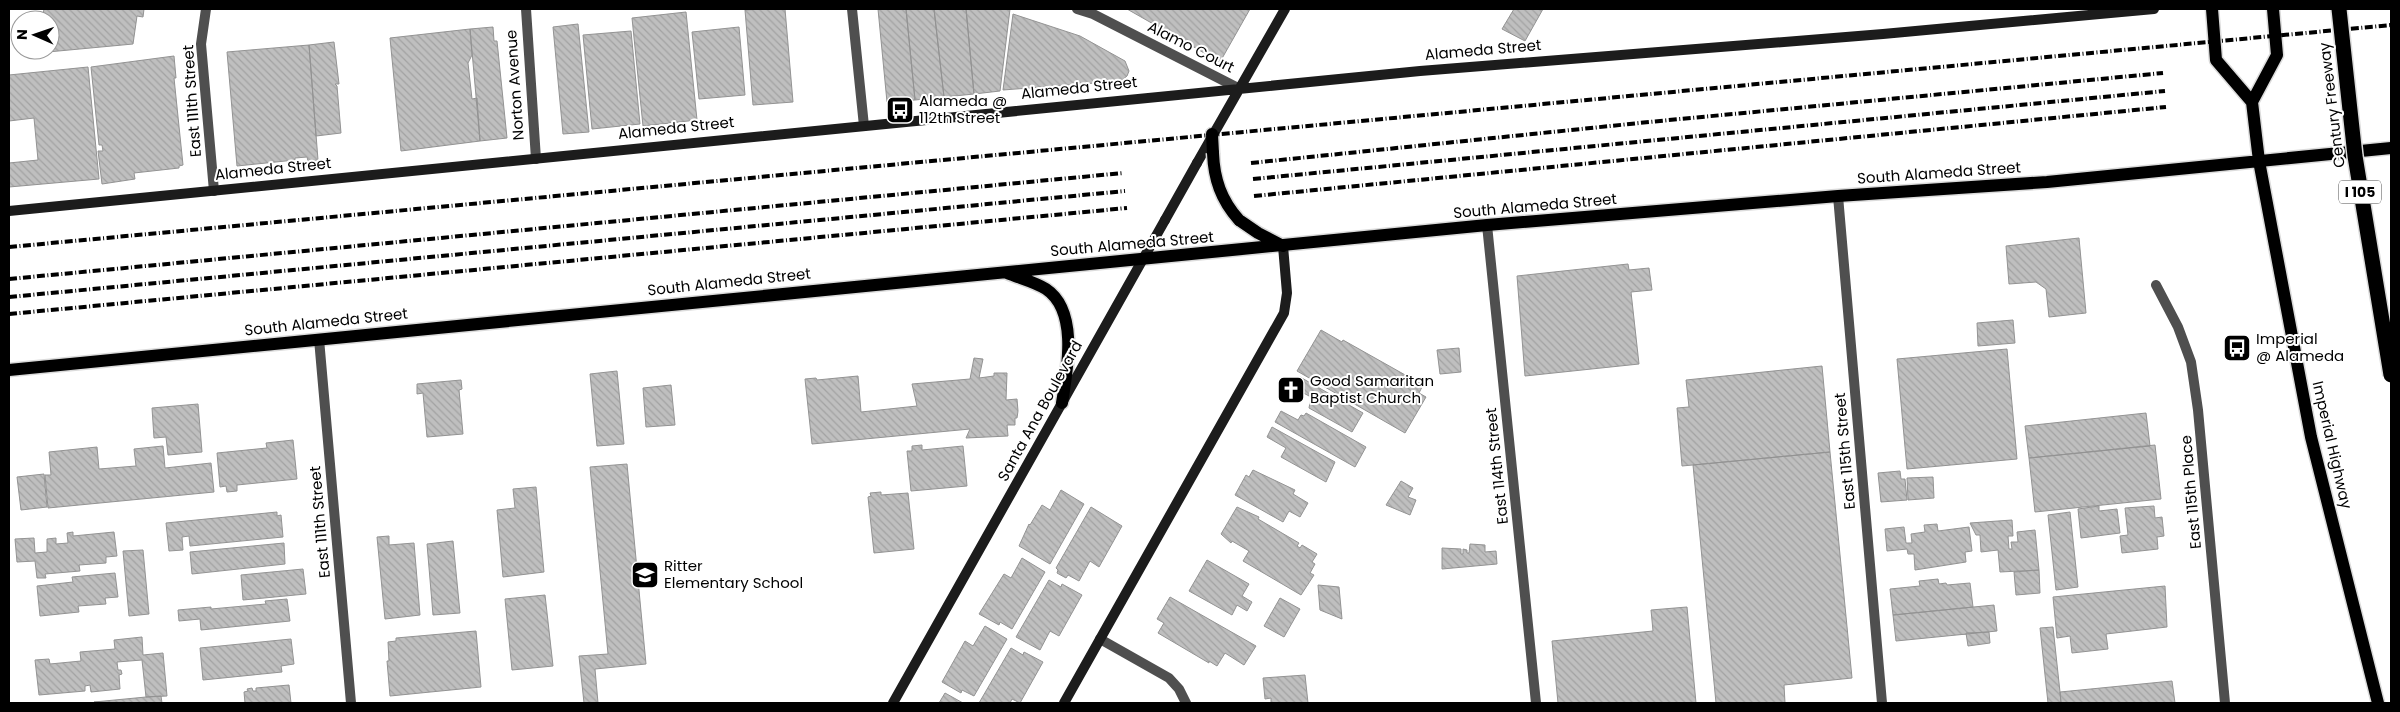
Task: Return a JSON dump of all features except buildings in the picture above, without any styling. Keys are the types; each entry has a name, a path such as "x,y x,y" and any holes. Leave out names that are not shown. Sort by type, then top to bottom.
{"highway":[{"name":"Century Freeway","path":"2339,9 2355,156 2391,375"}],"main road":[{"path":"2212,9 2216,60 2252,102 2277,55 2273,9"},
{"name":"Imperial Highway","path":"2252,102 2259,161 2311,437 2378,703"},
{"path":"1212,134 1214,173 1229,209 1239,220 1258,234 1284,246"},
{"path":"2259,161 2391,148"},
{"name":"South Alameda Street","path":"9,370 319,338 1487,225 1838,196 2046,182 2259,161"},
{"path":"1004,272 1046,289 1060,302 1067,327 1069,358 1062,403"}],"street":[{"name":"East 111th Street","path":"206,9 201,44 214,191"},
{"name":"Norton Avenue","path":"526,9 536,159"},
{"path":"852,9 864,126"},
{"name":"Alamo Court","path":"1077,9 1093,14 1238,88"},
{"name":"Santa Ana Boulevard","path":"892,703 1238,88 1285,9"},
{"name":"Alameda Street","path":"9,211 1238,88 1430,70 1883,34 2154,9"},
{"name":"East 115th Street","path":"1838,196 1882,703"},
{"name":"East 114th Street","path":"1487,225 1536,703"},
{"path":"1064,703 1284,313 1287,293 1284,246"},
{"name":"East 115th Place","path":"2156,285 2178,327 2191,362 2199,420 2225,703"},
{"name":"East 111th Street","path":"319,338 351,703"},
{"path":"1100,639 1169,678 1179,689 1186,703"}],"railway":[{"path":"9,247 2391,25"},
{"path":"1251,163 1649,122 2163,73"},
{"path":"1253,179 2165,91"},
{"path":"1254,196 2166,107"},
{"path":"9,279 1123,173"},
{"path":"9,297 1125,191"},
{"path":"9,314 1127,208"}],"place":[{"name":"Alameda @ 112th Street","path":"900,110"},
{"name":"Imperial @ Alameda","path":"2237,348"},
{"name":"Good Samaritan Baptist Church","path":"1291,390"},
{"name":"Ritter Elementary School","path":"645,575"}]}
